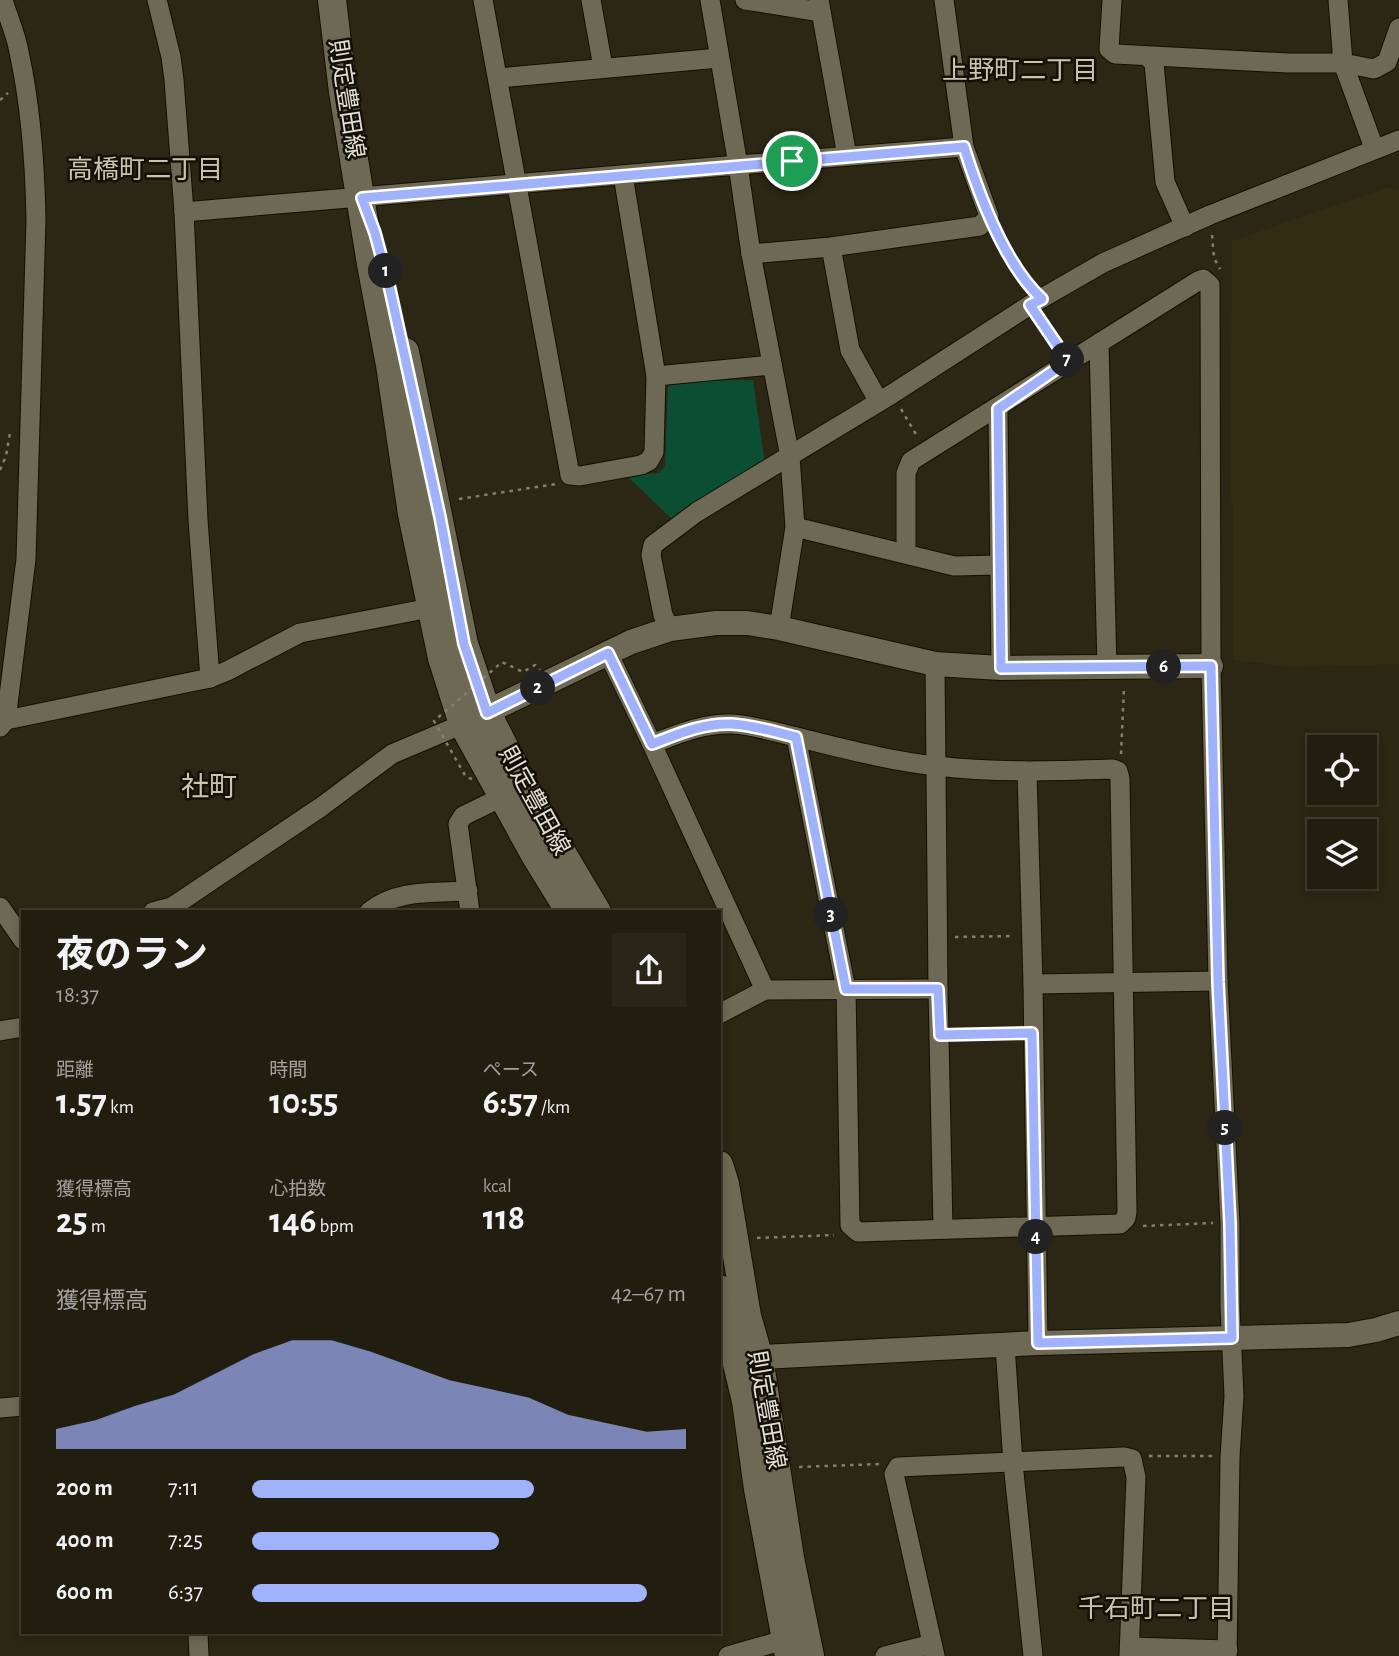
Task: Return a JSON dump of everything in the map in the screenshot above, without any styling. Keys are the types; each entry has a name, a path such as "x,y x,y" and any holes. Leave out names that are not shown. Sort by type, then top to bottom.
{"main road":[{"name":"則定豊田線","path":"332,0 343,92 412,514 442,659 475,718 535,808 596,910"},
{"name":"則定豊田線","path":"362,198 389,285 429,462 464,644 475,718 502,797 569,910"},
{"name":"則定豊田線","path":"721,1171 747,1316 737,1358 787,1648"},
{"name":"則定豊田線","path":"721,1297 790,1559 810,1656"}],"street":[{"path":"3,0 19,50 28,105 36,220 26,559 3,723 210,678 300,633 430,608"},
{"path":"156,0 171,57 184,212 198,520 210,678"},
{"path":"483,0 570,475 580,476 642,465 649,461 654,452 656,376 623,175"},
{"path":"591,0 603,67"},
{"path":"709,0 751,254 790,457 795,527 779,628"},
{"path":"745,0 820,6 847,156"},
{"path":"751,254 831,247 980,226 989,216 964,147 944,0"},
{"path":"1112,0 1109,49 1115,54 1343,63 1374,69 1387,62 1399,27"},
{"path":"1338,0 1343,63 1374,148"},
{"path":"1148,57 1154,63 1166,182 1185,227"},
{"path":"498,78 719,58"},
{"path":"670,629 663,615 651,555 653,545 697,512 1103,263 1210,215 1399,140"},
{"path":"184,212 964,147"},
{"path":"831,247 850,350 886,398"},
{"path":"885,1656 934,1650 894,1474 898,1467 1124,1457 1132,1459 1136,1477 1130,1651 1228,1653 1230,1457 1234,1396 1230,1224 1218,982 1211,666 1210,285 1203,279 1198,281 1068,361 998,409 911,461 907,467 906,553"},
{"path":"1099,343 1115,675"},
{"path":"656,376 772,365"},
{"path":"998,409 1001,668"},
{"path":"795,527 954,566 999,565"},
{"path":"166,910 321,807 392,754 475,718 631,642 670,629 736,622 779,628 935,664 1115,675 1211,666"},
{"path":"608,653 765,990"},
{"path":"935,664 943,1228"},
{"path":"652,744 690,729 734,724 796,737 871,755 935,766 1027,772 1118,771 1127,1211 1123,1221 1116,1224 858,1232 853,1228 849,1222 846,989 796,737"},
{"path":"1027,772 1038,1343"},
{"path":"470,910 458,824 463,816 502,797"},
{"path":"372,910 387,900 412,894 468,891"},
{"path":"0,907 21,937"},
{"path":"1032,984 1218,982"},
{"path":"721,1013 765,990 938,989"},
{"path":"0,1031 21,1027"},
{"path":"737,1358 1038,1343 1348,1335 1376,1331 1399,1323"},
{"path":"1005,1346 1013,1464 1033,1656"},
{"path":"0,1408 21,1406"},
{"path":"198,1634 199,1656"},
{"path":"728,1656 787,1648"}],"path":[{"path":"1210,215 1214,258 1223,275"},
{"path":"989,216 1068,361"},
{"path":"886,398 927,453"},
{"path":"459,499 561,483 570,475"},
{"path":"472,779 466,777 434,721 502,662 523,672 535,665 540,670"},
{"path":"1115,675 1121,762 1118,771"},
{"path":"937,938 1030,936"},
{"path":"940,1035 1032,1033"},
{"path":"1123,1221 1133,1226 1219,1223"},
{"path":"757,1238 843,1234 853,1228"},
{"path":"1132,1459 1142,1456 1217,1456"},
{"path":"792,1467 881,1464 895,1470"}],"shaded area":[{"path":"1386,188 1399,189 1399,664 1290,667 1233,660 1233,503 1230,503 1232,241"}],"green space":[{"path":"753,380 765,464 672,519 627,476 659,473 665,466 668,381"}],"district":[{"name":"上野町二丁目","path":"1020,71"},
{"name":"高橋町二丁目","path":"145,170"},
{"name":"社町","path":"209,788"},
{"name":"千石町二丁目","path":"1156,1609"}],"route":[{"path":"964,147 989,216 1027,286 1042,299 1030,305 1068,361 998,409 1001,668 1211,666 1218,982 1230,1224 1232,1338 1038,1343 1032,1033 940,1035 938,989 846,989 796,737 734,724 717,724 690,729 652,744 608,653 487,713 464,644 412,381 375,233 362,198 792,161 964,147"}]}
